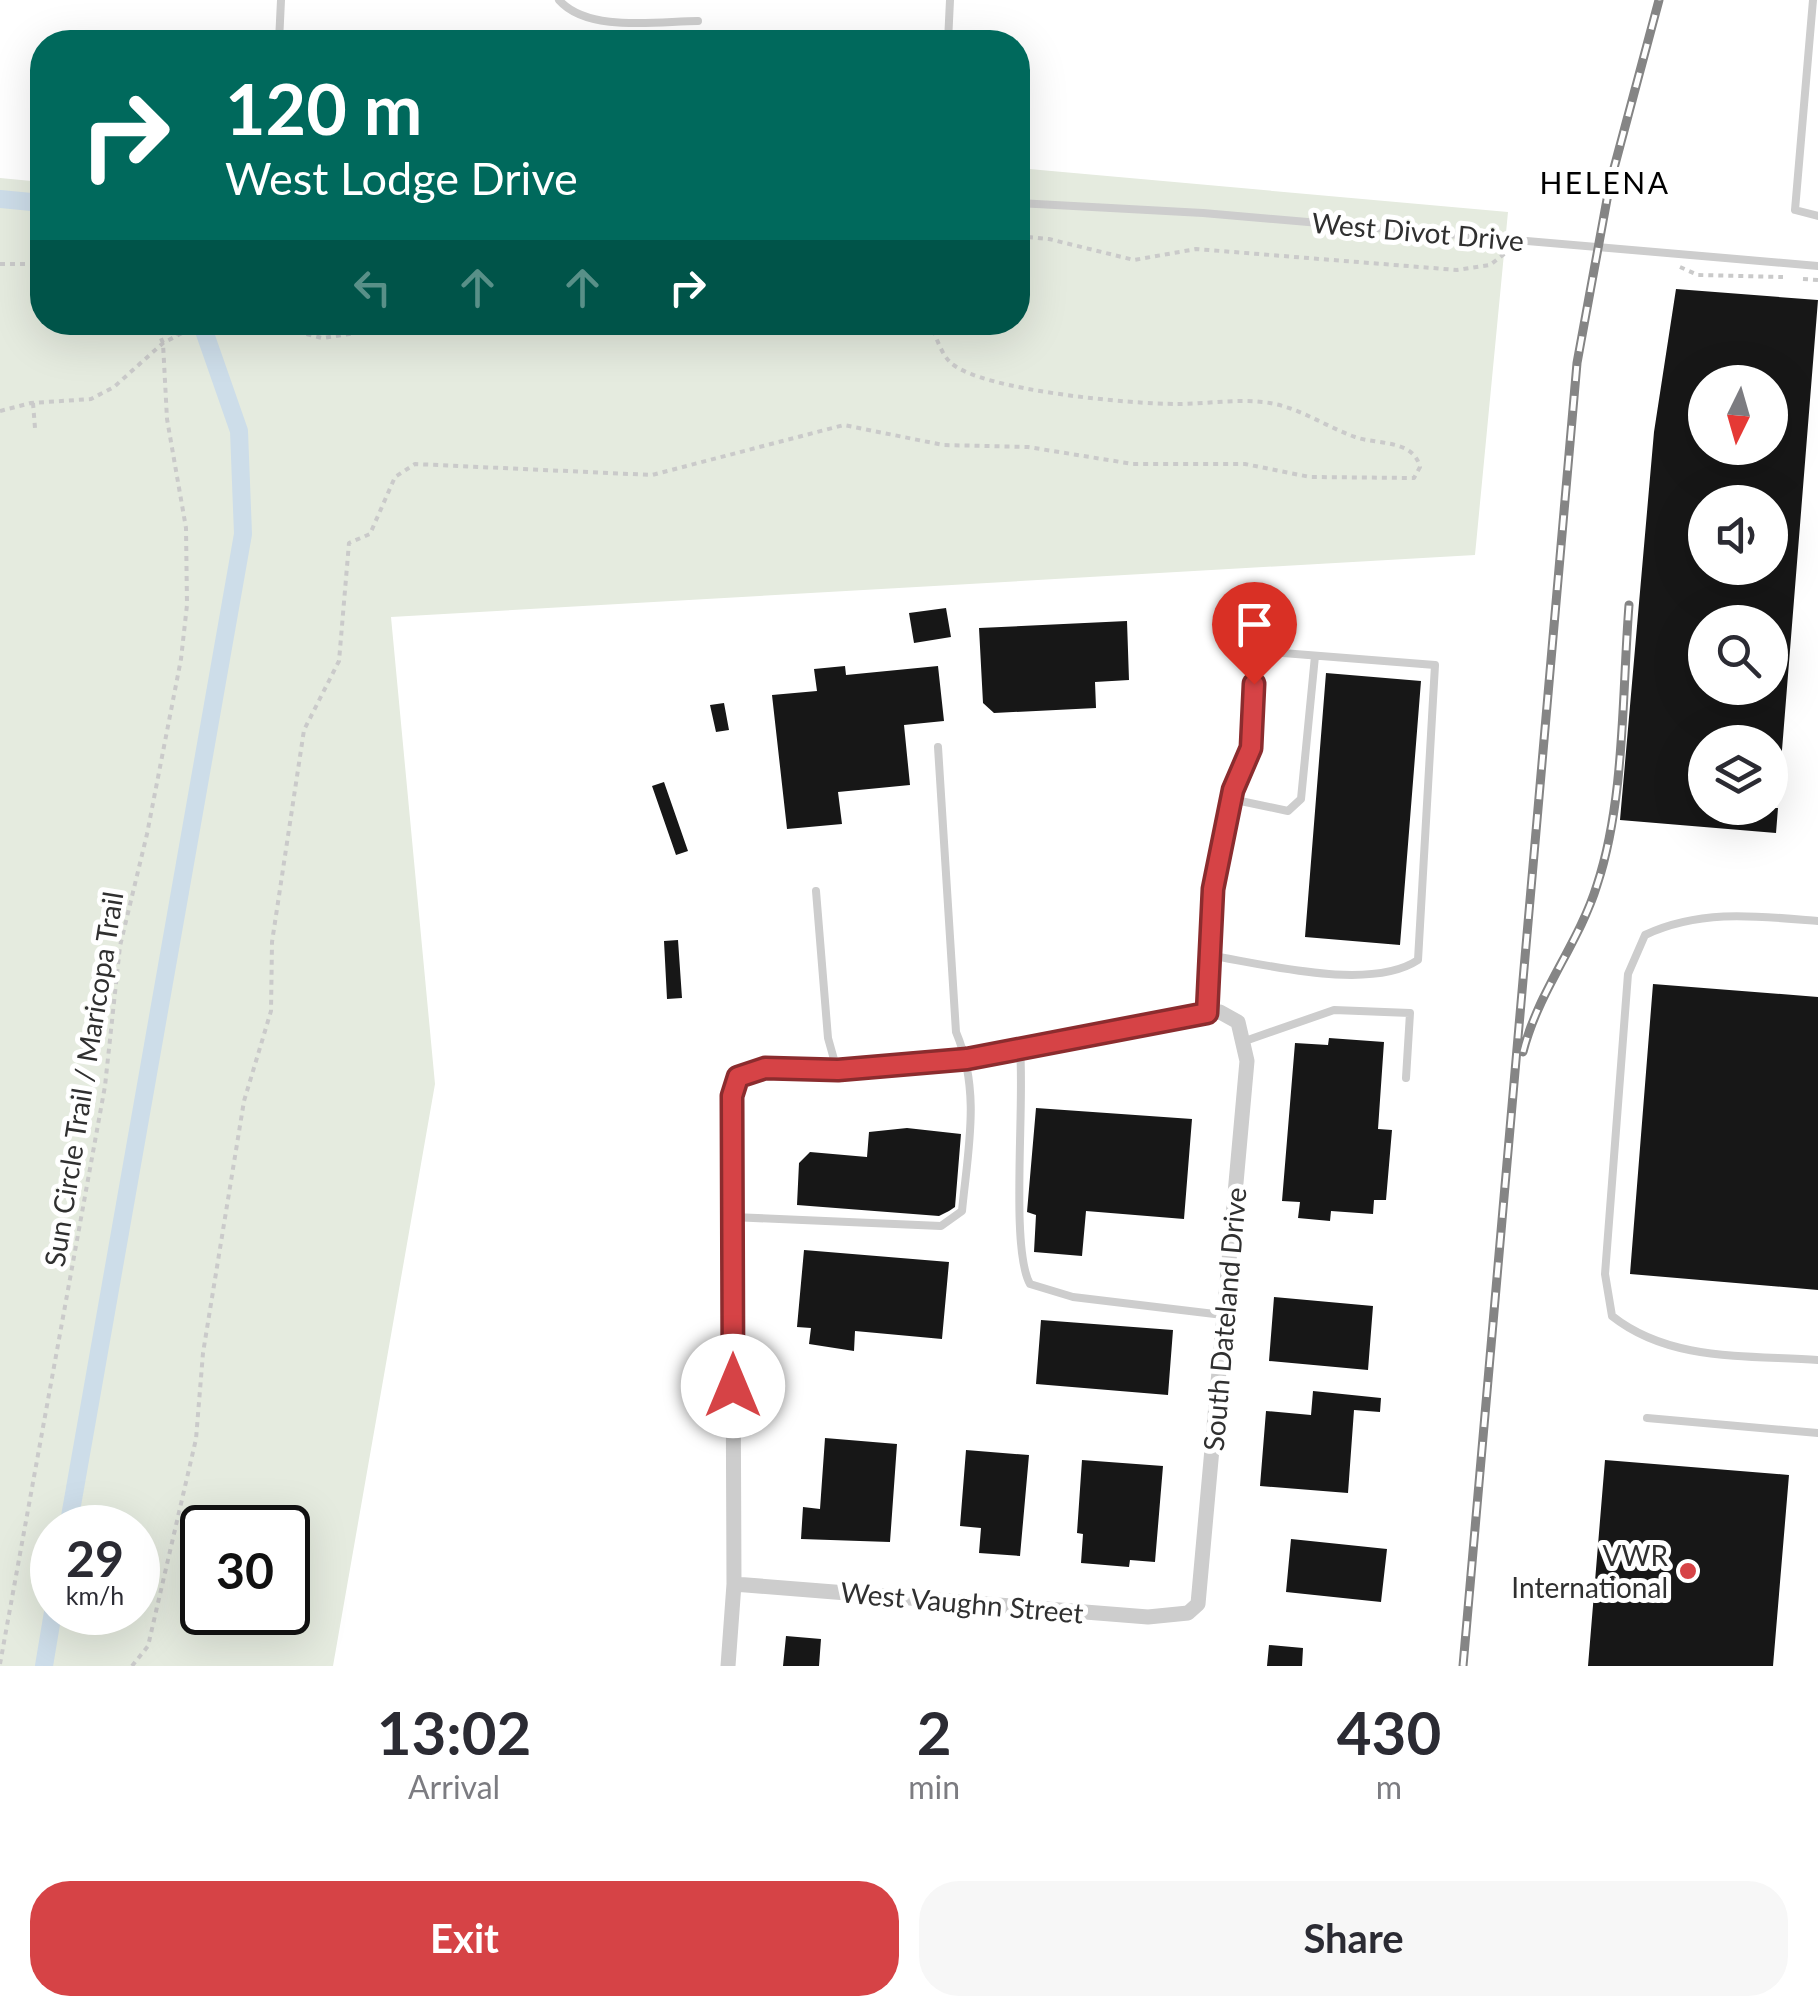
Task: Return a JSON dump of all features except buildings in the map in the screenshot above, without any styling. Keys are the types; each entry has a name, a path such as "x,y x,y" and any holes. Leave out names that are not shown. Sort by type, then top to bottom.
{"street":[{"name":"South Dateland Drive","path":"1188,1614 1198,1604 1201,1587 1245,1041 1238,1022 1220,1012 1207,1013"},
{"path":"728,1666 734,1584 732,1096 738,1077 765,1068 838,1070 967,1059 1207,1013"},
{"name":"West Vaughn Street","path":"734,1584 1148,1617 1188,1614"}],"lane":[{"path":"280,30 281,0"},
{"path":"559,0 566,8 602,20 698,22"},
{"path":"949,30 950,0"},
{"path":"1813,0 1794,210 1818,216"},
{"name":"West Divot Drive","path":"1030,204 1203,212 1818,266"},
{"path":"1207,1013 1208,955 1214,880 1230,799 1251,748 1256,652 1436,666 1418,960 1402,970 1335,974 1208,955"},
{"path":"1230,799 1288,810 1301,799 1315,656"},
{"path":"732,1216 941,1226 955,1220 962,1211 973,1100 967,1059 956,1032 938,748"},
{"path":"816,891 828,1038 838,1070"},
{"path":"1818,921 1753,916 1680,919 1644,935 1628,974 1605,1274 1612,1316 1640,1338 1689,1352 1818,1360"},
{"path":"1245,1041 1334,1010 1410,1013 1406,1078"},
{"path":"1020,1050 1024,1090 1021,1236 1025,1274 1030,1284 1073,1297 1223,1315"},
{"path":"1646,1418 1818,1433"}],"path":[{"path":"1030,237 1134,260 1196,250 1457,270 1490,264 1524,240"},
{"path":"1672,256 1675,264 1698,275 1818,280"},
{"path":"0,264 30,264"},
{"name":"Sun Circle Trail / Maricopa Trail","path":"0,1664 105,1086 120,946 148,834 181,659 187,605 186,528 167,419 160,335"},
{"path":"0,410 33,403 91,400 114,387 174,335"},
{"path":"163,343 178,335"},
{"path":"310,335 342,335"},
{"path":"132,1666 148,1646 196,1438 203,1353 244,1101 271,1010 272,942 304,730 339,661 349,543 370,534 395,477 414,464 652,475 844,425 943,445 1028,448 1133,464 1244,464 1310,476 1414,478 1420,467 1417,456 1407,448 1357,438 1283,405 1172,404 1031,389 980,378 950,362 937,335"},
{"path":"33,403 36,428"}],"shaded area":[{"path":"1030,169 1508,212 1475,555 391,617 435,1084 333,1666 0,1666 0,178 30,181 30,335 1030,335"}],"waterway":[{"path":"0,199 30,202"},
{"path":"72,1505 243,534 239,431 205,335"},
{"path":"44,1666 49,1635"}],"railway":[{"path":"1463,1666 1577,363 1610,183 1659,0"},
{"path":"1523,1052 1538,1009 1589,906 1606,852 1618,783 1629,605"}],"place":[{"name":"VWR International","path":"1688,1571"}],"district":[{"name":"HELENA","path":"1605,182"}],"route":[{"path":"733,1386 732,1096 738,1077 765,1068 838,1070 967,1059 1207,1013 1213,889 1233,790 1251,748 1254,684"}]}
